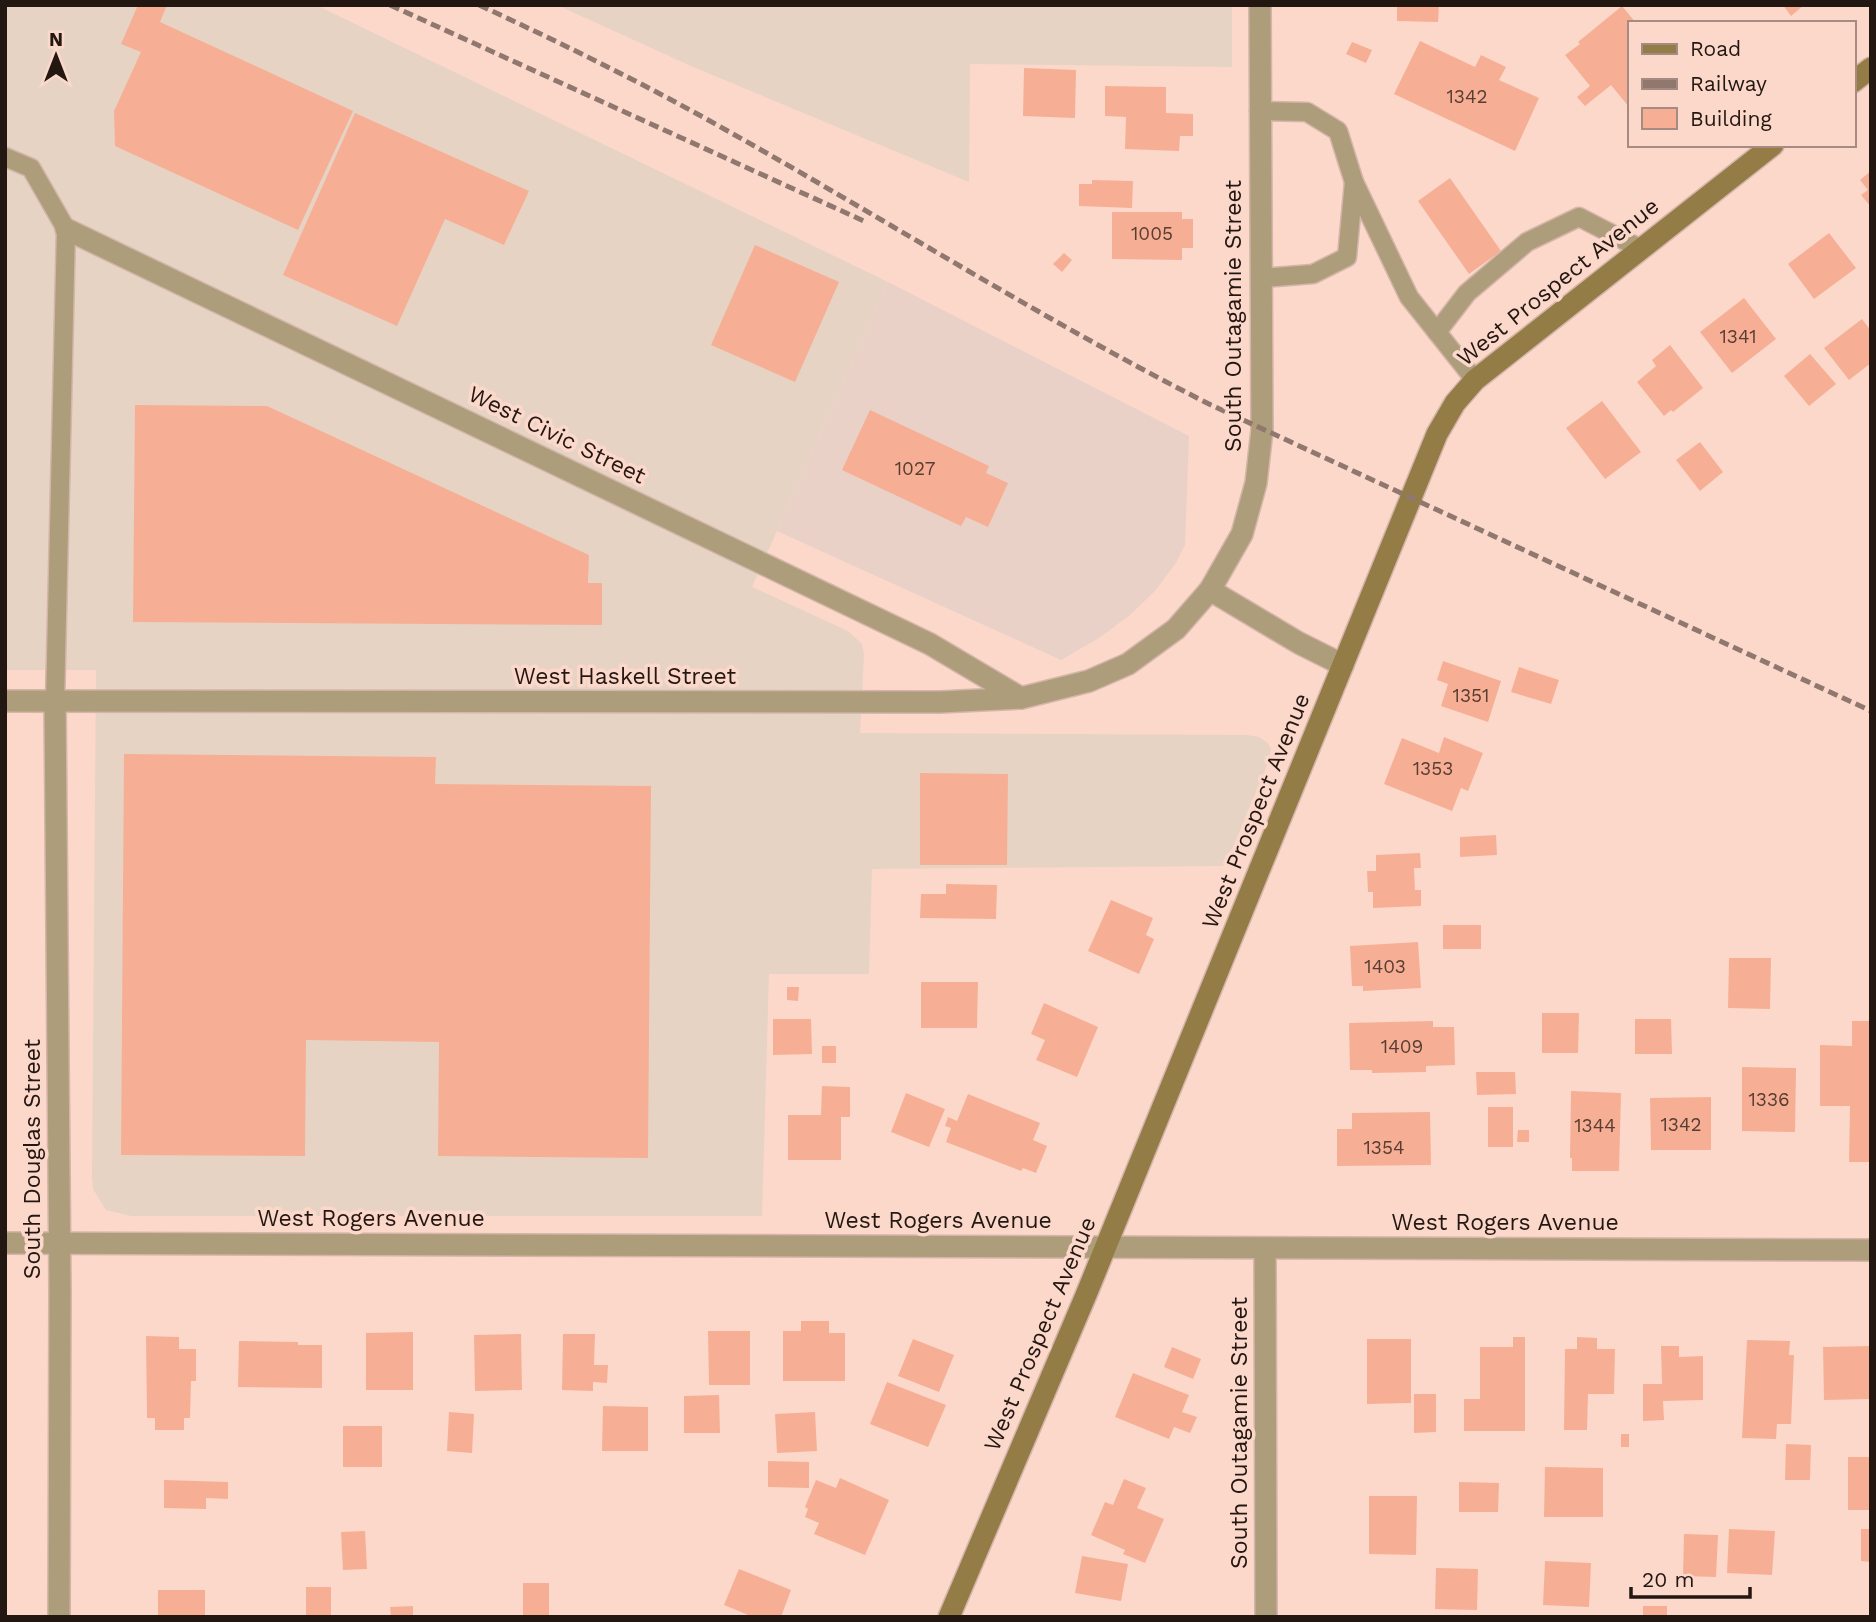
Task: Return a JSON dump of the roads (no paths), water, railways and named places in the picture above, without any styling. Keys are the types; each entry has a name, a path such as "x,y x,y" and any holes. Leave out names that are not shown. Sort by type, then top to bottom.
{"main road":[{"path":"1855,80 1871,68"},
{"name":"West Prospect Avenue","path":"949,1617 1081,1308 1437,435 1455,403 1475,380 1770,147"}],"street":[{"name":"South Outagamie Street","path":"1210,590 1242,534 1256,483 1262,430 1260,5"},
{"name":"West Civic Street","path":"66,229 930,643 1021,698"},
{"name":"West Haskell Street","path":"5,701 940,702 1021,698 1089,681 1128,664 1176,629 1210,590"},
{"path":"1210,590 1299,643 1343,665"},
{"name":"South Douglas Street","path":"55,702 59,1617"},
{"name":"West Rogers Avenue","path":"5,1243 1871,1250"},
{"name":"South Outagamie Street","path":"1265,1249 1266,1617"}],"lane":[{"path":"1259,111 1307,112 1338,131 1354,182 1409,297 1475,380"},
{"path":"5,158 31,168 66,229 55,702"},
{"path":"1262,278 1313,274 1347,257 1354,182"},
{"path":"1437,332 1467,293 1527,242 1579,218 1641,249"}],"railway":[{"path":"390,5 866,222"},
{"path":"479,5 696,113 1027,305 1211,405 1871,711"}]}
